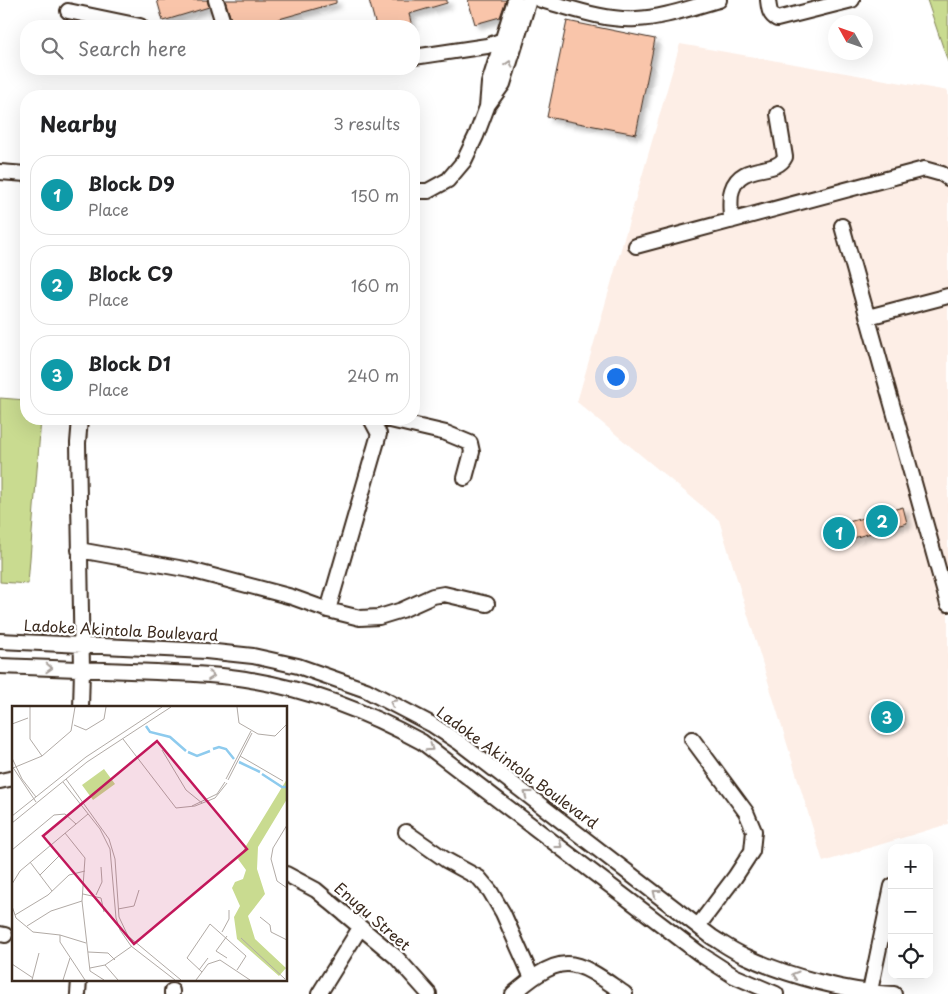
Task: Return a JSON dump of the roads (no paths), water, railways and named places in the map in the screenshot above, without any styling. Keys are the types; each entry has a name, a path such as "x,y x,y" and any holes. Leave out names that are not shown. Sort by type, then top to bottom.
{"street":[{"path":"216,0 222,20"},
{"path":"487,107 489,83 515,0"},
{"path":"420,192 428,191 448,180 464,161 487,107 503,84 529,0"},
{"path":"541,0 601,15 634,20 654,18 719,0"},
{"path":"768,0 770,12 773,17 778,19 852,0"},
{"path":"68,11 111,20"},
{"path":"420,56 487,46 518,35"},
{"path":"731,221 732,192 735,183 742,175 754,170 775,166 782,162 785,157 778,114"},
{"path":"636,246 924,169 942,174 948,178"},
{"path":"0,172 20,174"},
{"path":"842,226 948,604"},
{"path":"868,317 948,296"},
{"path":"80,425 78,443 81,706"},
{"path":"328,610 379,434 374,425"},
{"path":"412,425 446,433 470,444 472,452 465,478"},
{"path":"79,550 190,570 292,597 328,610 360,618 379,617 402,610 433,596 444,594 487,604"},
{"name":"Ladoke Akintola Boulevard","path":"0,641 206,651 253,656 298,666 366,690 431,724 460,744 698,926 743,956 774,969 818,982 894,994"},
{"path":"0,666 207,675 251,680 293,689 356,710 389,724 422,742 700,954 734,976 776,994"},
{"path":"692,739 746,812 754,831 752,851 698,926"},
{"path":"406,832 446,860 479,878 490,891 503,913 532,978"},
{"name":"Enugu Street","path":"288,875 316,890 396,957 429,994"},
{"path":"870,991 891,889"},
{"path":"319,994 360,928"},
{"path":"514,994 532,978 556,966 567,964 594,973 625,994"}],"place":[{"name":"Block C9","path":"882,521"},
{"name":"Block D9","path":"839,533"},
{"name":"Block D1","path":"887,717"}]}
